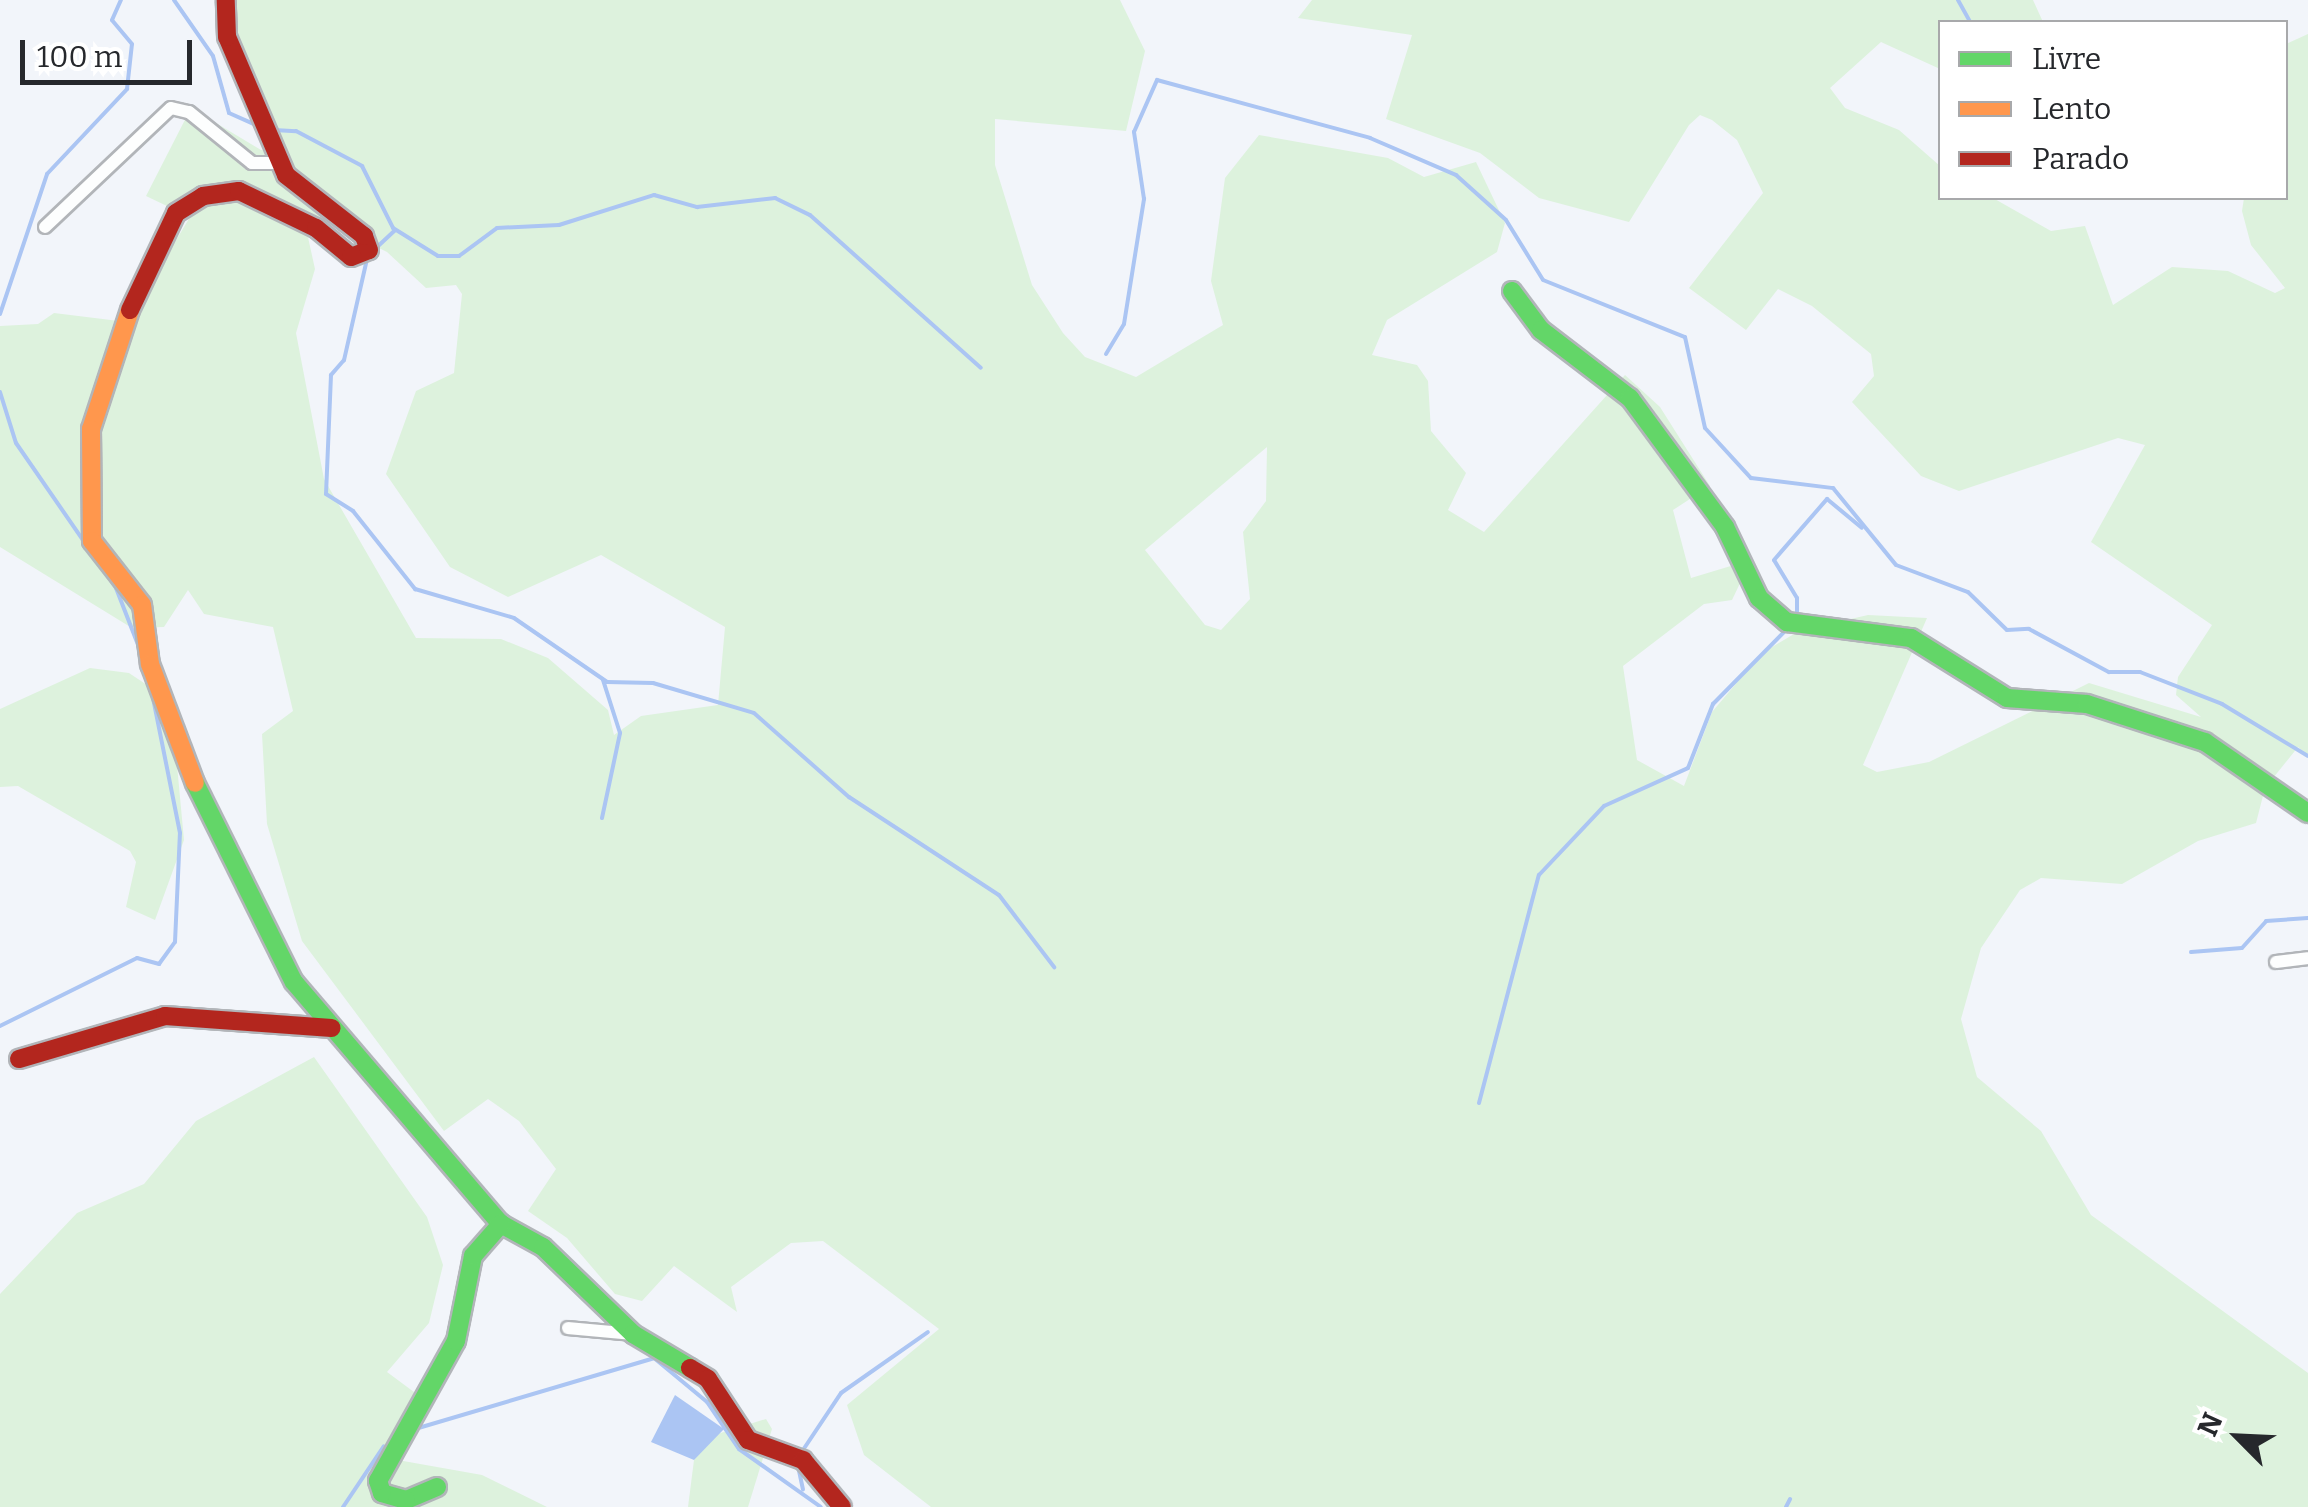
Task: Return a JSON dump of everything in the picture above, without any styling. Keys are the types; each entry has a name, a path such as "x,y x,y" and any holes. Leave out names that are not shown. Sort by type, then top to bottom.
{"street":[{"path":"226,0 227,37 280,163 369,250 351,257 316,228 239,191 203,196 176,214 146,264 91,429 84,496 98,556 142,605 150,664 226,864 276,957 501,1224 542,1247 633,1334 708,1378 748,1440 803,1460 842,1507"},
{"path":"45,228 171,108 189,112 252,163 280,163"},
{"path":"1512,291 1540,330 1630,398 1725,527 1759,598 1787,622 1911,638 2007,698 2087,704 2205,742 2308,814"},
{"path":"2276,962 2308,958"},
{"path":"19,1059 165,1016 333,1028"},
{"path":"437,1487 406,1500 382,1492 378,1482 456,1341 473,1256 501,1224"},
{"path":"568,1328 633,1334"}],"green space":[{"path":"235,0 1120,0 1145,51 1126,131 995,119 995,165 1032,285 1063,333 1085,357 1136,377 1223,325 1211,281 1225,178 1259,135 1388,158 1424,177 1476,162 1505,223 1497,252 1387,320 1372,355 1417,365 1428,381 1431,431 1466,473 1448,510 1484,532 1625,375 1660,407 1710,486 1673,510 1691,578 1734,565 1743,577 1732,600 1704,604 1623,666 1637,760 1684,786 1712,712 1762,653 1799,631 1868,615 1927,618 1863,765 1877,772 1929,762 2089,683 2201,717 2176,695 2178,677 2212,625 2091,542 2145,445 2118,438 1959,491 1921,476 1852,402 1874,376 1871,354 1812,306 1778,289 1746,330 1689,288 1763,193 1737,140 1712,120 1700,115 1689,125 1629,222 1539,198 1480,153 1386,119 1412,35 1298,18 1312,0 2033,0 2042,20 1938,20 1938,68 1881,42 1830,88 1845,108 1899,130 1938,164 1938,200 1997,200 2051,231 2085,226 2113,305 2172,267 2228,271 2275,293 2285,288 2251,245 2242,211 2244,200 2288,200 2288,43 2308,34 2308,756 2298,747 2265,788 2256,823 2198,841 2122,884 2041,878 2020,890 1981,948 1961,1019 1977,1077 2041,1131 2091,1215 2308,1373 2308,1507 931,1507 864,1455 847,1405 939,1329 823,1241 791,1243 731,1287 737,1312 674,1266 642,1301 615,1294 567,1238 528,1211 556,1169 519,1121 488,1099 444,1131 302,941 267,824 262,734 293,711 273,627 204,614 188,590 164,627 132,628 0,547 0,326 38,324 54,313 127,322 190,217 146,196 191,108 261,150 287,150 237,41","holes":["302,210 387,252 426,288 456,285 462,294 454,373 416,391 386,474 450,567 508,597 601,555 725,627 718,705 641,716 614,735 608,710 548,658 501,639 416,638 324,479 296,333 315,269","1267,447 1266,501 1243,532 1250,599 1221,630 1205,625 1145,550"]},
{"path":"90,668 129,673 150,687 174,733 184,840 155,920 126,907 136,862 130,851 18,786 0,787 0,709"},
{"path":"314,1057 427,1217 443,1265 429,1323 387,1372 418,1395 392,1459 482,1475 547,1507 0,1507 0,1294 77,1213 144,1184 196,1121"},
{"path":"766,1419 772,1429 748,1507 688,1507 694,1460 711,1436"}],"water":[{"path":"675,1395 724,1429 694,1460 651,1442"}],"waterway":[{"path":"0,314 47,174 127,89 132,44 112,20 121,0"},
{"path":"174,0 213,56 229,113 258,126"},
{"path":"1958,0 1969,20"},
{"path":"1106,354 1124,324 1144,199 1134,132 1157,80 1370,138 1456,175 1506,220 1543,280 1685,337 1705,428 1751,478 1833,488 1896,565 1968,592 2007,630 2029,629 2109,672 2140,672 2222,704 2308,756"},
{"path":"274,130 296,131 362,166 393,228 438,256 459,256 497,228 559,225 654,195 697,207 775,198 810,215 981,368"},
{"path":"376,248 395,230"},
{"path":"367,259 344,360 331,375 326,494 353,511 415,589 514,618 607,682 653,683 754,713 849,797 999,895 1054,967"},
{"path":"0,392 16,443 116,588 140,650"},
{"path":"1797,618 1797,598 1774,560 1827,499 1862,528"},
{"path":"1479,1103 1539,875 1604,806 1688,768 1713,704 1788,628"},
{"path":"602,818 620,733 603,680"},
{"path":"0,1026 137,958 159,964 175,942 180,833 152,693"},
{"path":"2191,952 2242,948 2266,921 2308,918"},
{"path":"801,1453 841,1393 928,1332"},
{"path":"415,1429 654,1358 707,1402 739,1449 821,1507"},
{"path":"343,1507 384,1446"},
{"path":"798,1466 803,1489"},
{"path":"1786,1507 1790,1499"}],"traffic: fast":[{"path":"1512,291 1541,330 1630,398 1725,527 1759,598 1787,622 1911,638 2007,698 2087,704 2205,742 2308,813"},
{"path":"195,783 294,982 501,1224 543,1247 633,1334 690,1368"},
{"path":"437,1487 406,1500 382,1493 378,1481 456,1341 473,1256 501,1224"}],"traffic: slow":[{"path":"130,310 91,429 92,541 142,605 150,664 195,783"}],"traffic: jam":[{"path":"130,310 176,213 203,196 239,191 316,228 351,257 369,250 364,236 286,175 227,37 226,0"},
{"path":"19,1059 165,1016 332,1028"},
{"path":"690,1368 708,1379 748,1440 803,1460 842,1507"}]}
